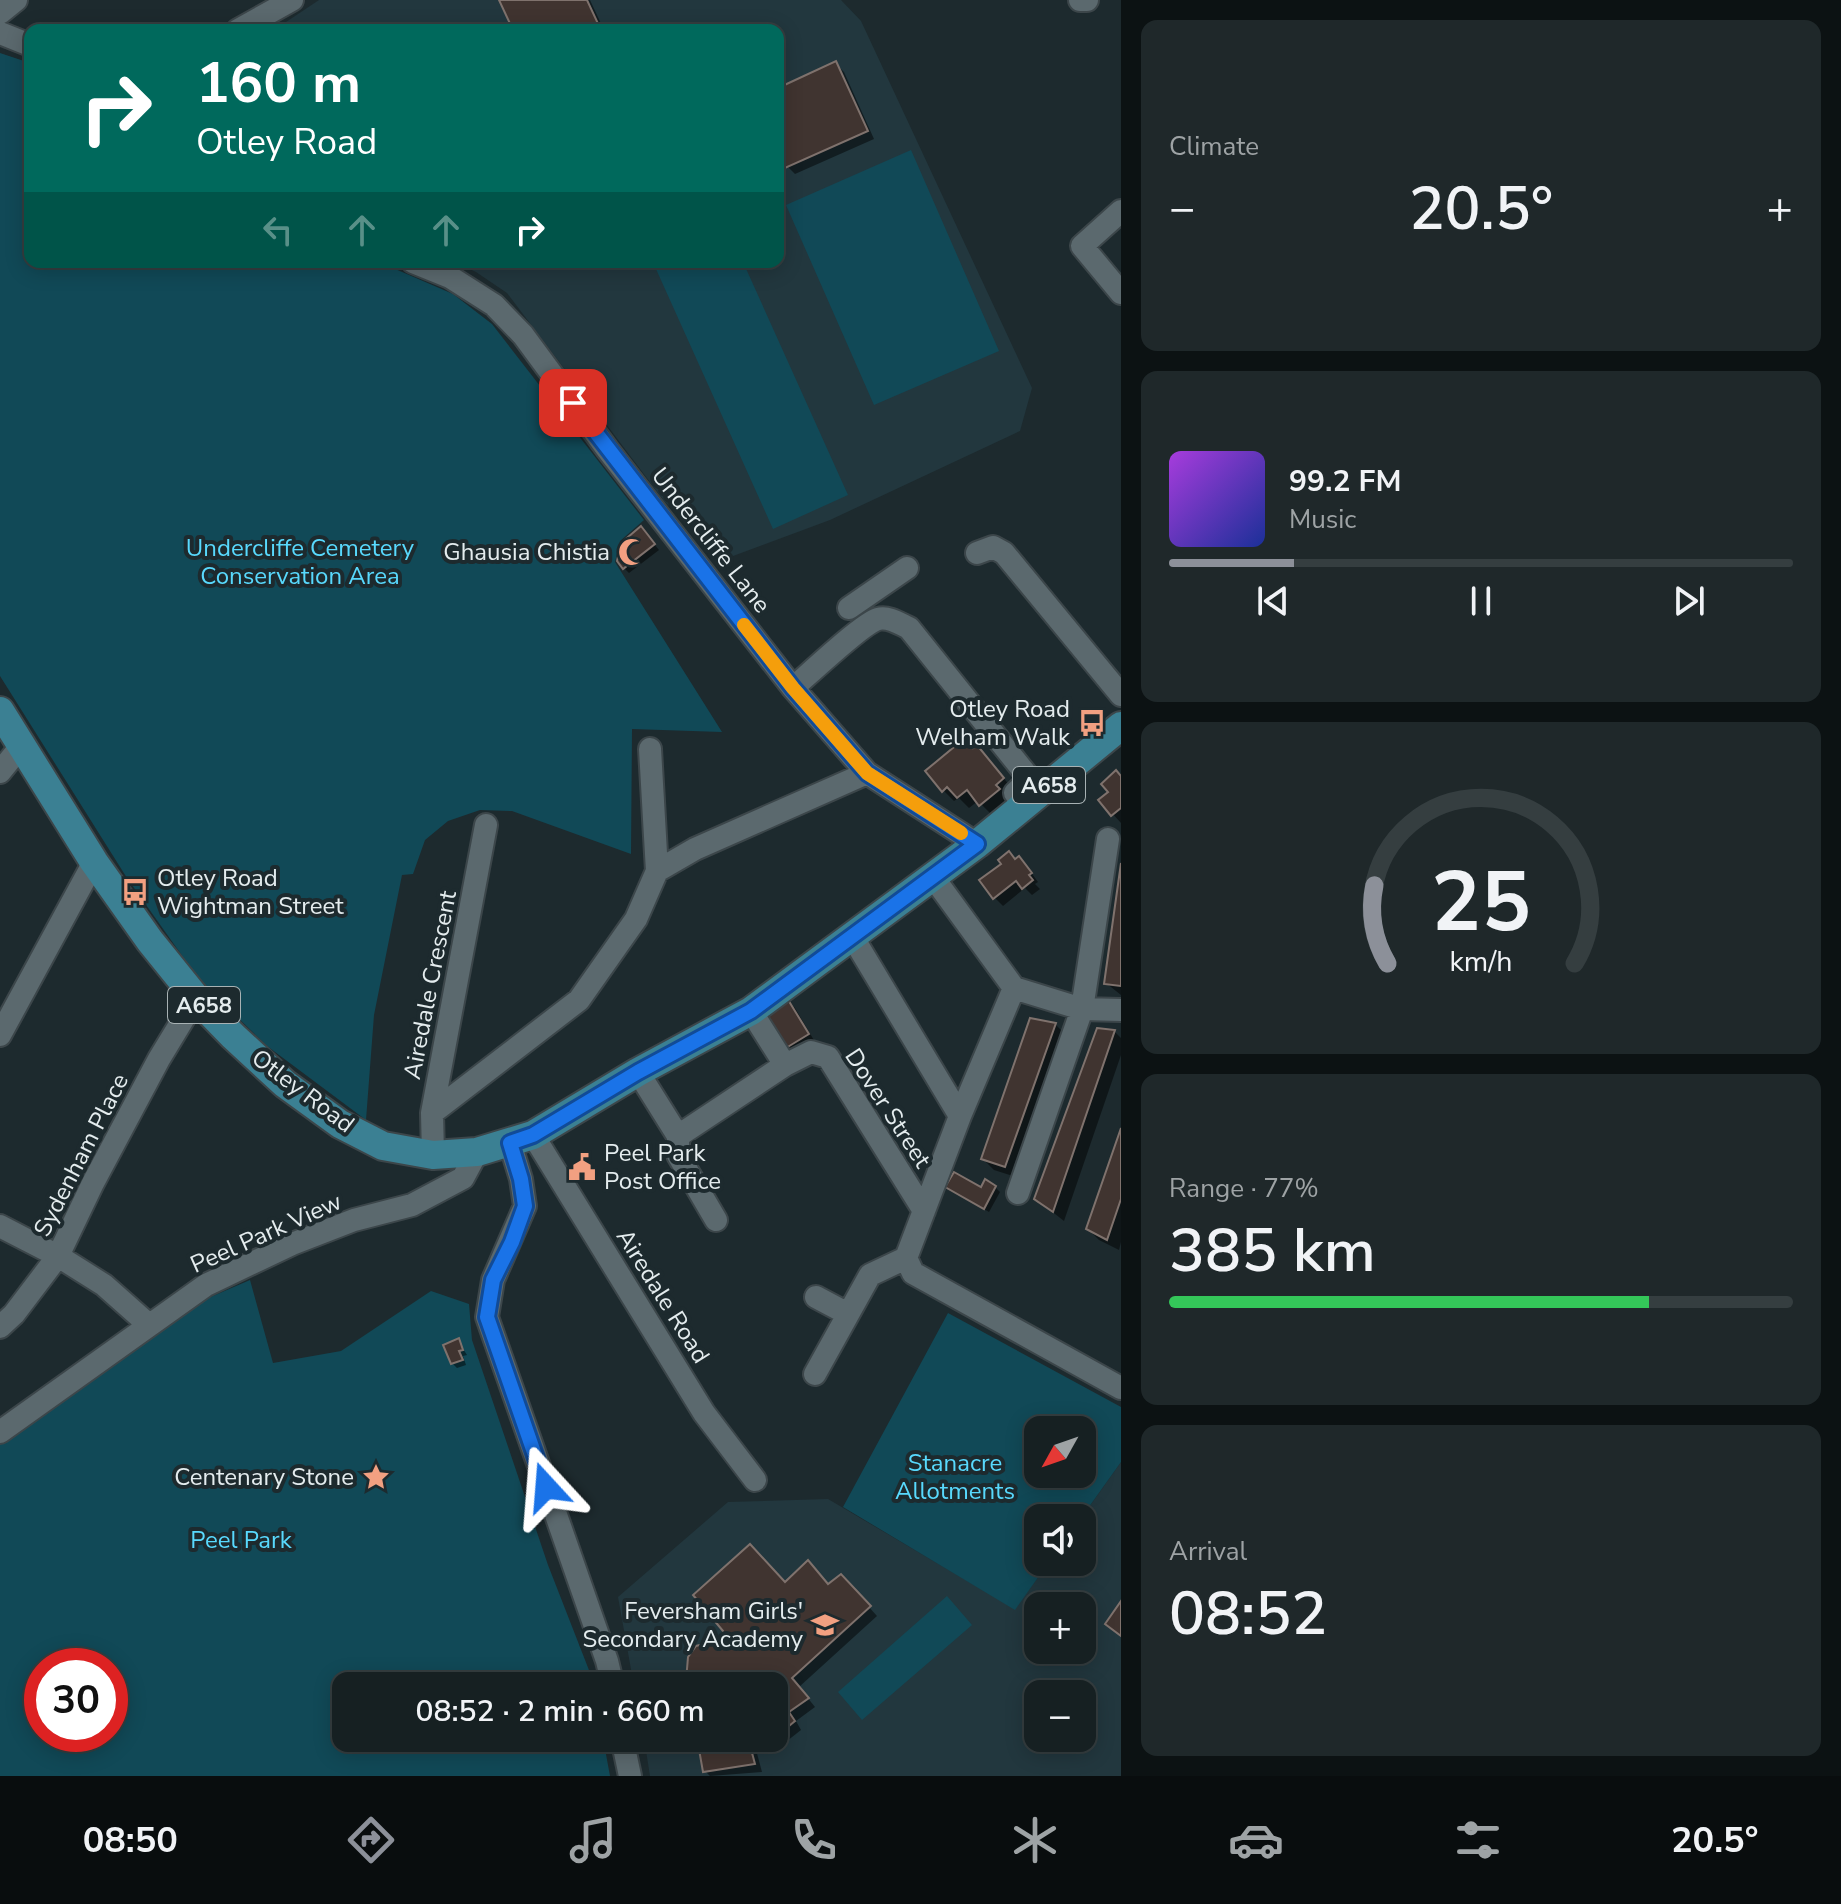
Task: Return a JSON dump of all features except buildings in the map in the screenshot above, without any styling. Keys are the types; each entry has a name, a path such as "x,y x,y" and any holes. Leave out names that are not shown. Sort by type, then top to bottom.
{"main road":[{"name":"Otley Road","path":"0,711 94,862 150,941 196,998 285,1084 340,1124 383,1146 433,1155 477,1152 521,1139 751,1011 977,844 1121,726"}],"street":[{"path":"0,13 16,0"},
{"path":"249,24 292,0"},
{"path":"1080,0 1087,0"},
{"path":"0,33 24,43"},
{"path":"1121,211 1082,246 1121,293"},
{"name":"Undercliffe Lane","path":"428,268 450,277 494,305 523,335 793,688 867,773 977,844"},
{"path":"977,553 993,547 1004,553 1121,695"},
{"path":"907,568 856,604 878,619 893,620 909,628 1030,779 1015,793"},
{"path":"793,688 878,619"},
{"path":"0,772 22,745"},
{"path":"432,1113 579,1000 636,919 657,871 650,749"},
{"path":"657,871 695,849 867,773"},
{"name":"Airedale Crescent","path":"433,1155 432,1113 486,825"},
{"path":"1018,1193 1082,1009 1108,839"},
{"path":"0,1035 94,862"},
{"path":"933,877 1014,988 1082,1009 1121,1010"},
{"path":"852,936 960,1116"},
{"path":"815,1374 870,1275 906,1258 960,1116 1014,988"},
{"name":"Sydenham Place","path":"0,1327 14,1314 58,1256 159,1059 196,998"},
{"path":"751,1011 785,1065"},
{"name":"Dover Street","path":"678,1136 785,1065 811,1052 828,1057 924,1211"},
{"path":"638,1072 678,1136 678,1155 716,1220"},
{"path":"521,1139 525,1206 493,1280 487,1317 610,1672"},
{"name":"Airedale Road","path":"521,1139 704,1413 755,1480"},
{"name":"Peel Park View","path":"0,1432 206,1285 292,1244 354,1220 412,1205 463,1178 477,1152"},
{"path":"0,1226 58,1256 104,1285 149,1325"},
{"path":"906,1258 913,1273 1121,1388"},
{"path":"816,1297 848,1314"},
{"path":"625,1752 630,1776"}],"shaded area":[{"path":"319,0 841,0 861,21 1032,388 1020,431 830,520 725,559 665,502 507,293 468,268 784,268 784,24 283,24"},
{"name":"Feversham Girls' Secondary Academy","path":"1121,1462 1121,1776 650,1776 646,1752 788,1752 788,1672 631,1672 618,1597 728,1502 828,1499 1015,1609 1024,1597 1024,1664 1096,1664 1096,1592 1027,1592 1039,1576 1096,1576 1096,1504 1091,1504"}],"green space":[{"name":"Undercliffe Cemetery Conservation Area","path":"0,53 24,61 24,268 393,268 453,294 492,324 644,520 620,541 615,562 722,732 632,729 631,854 512,811 480,810 448,821 425,840 413,874 402,875 374,1015 366,1120 267,1046 200,981 127,878 0,676"},
{"path":"911,150 999,351 874,405 786,205"},
{"path":"746,268 848,495 773,529 656,269"},
{"name":"Peel Park","path":"250,1280 273,1363 341,1351 431,1291 469,1304 472,1340 548,1565 590,1672 332,1672 332,1752 606,1752 610,1776 0,1776 0,1444 199,1302"},
{"name":"Stanacre Allotments","path":"948,1313 1121,1407 1121,1462 1091,1504 1024,1504 1024,1576 1039,1576 1028,1592 1024,1592 1015,1610 843,1507"},
{"path":"947,1596 972,1625 862,1720 838,1692"}],"slow traffic":[{"path":"744,625 793,688 867,773 961,833"}],"place":[{"name":"Ghausia Chistia","path":"632,552"},
{"name":"Otley Road Welham Walk","path":"1092,723"},
{"name":"Otley Road Wightman Street","path":"135,892"},
{"name":"Peel Park Post Office","path":"582,1167"},
{"name":"Centenary Stone","path":"376,1477"},
{"name":"Feversham Girls' Secondary Academy","path":"825,1625"}],"route":[{"path":"546,1487 487,1317 493,1280 525,1206 510,1143 533,1135 577,1111 638,1072 751,1011 977,844 867,773 793,688 573,403"}]}
